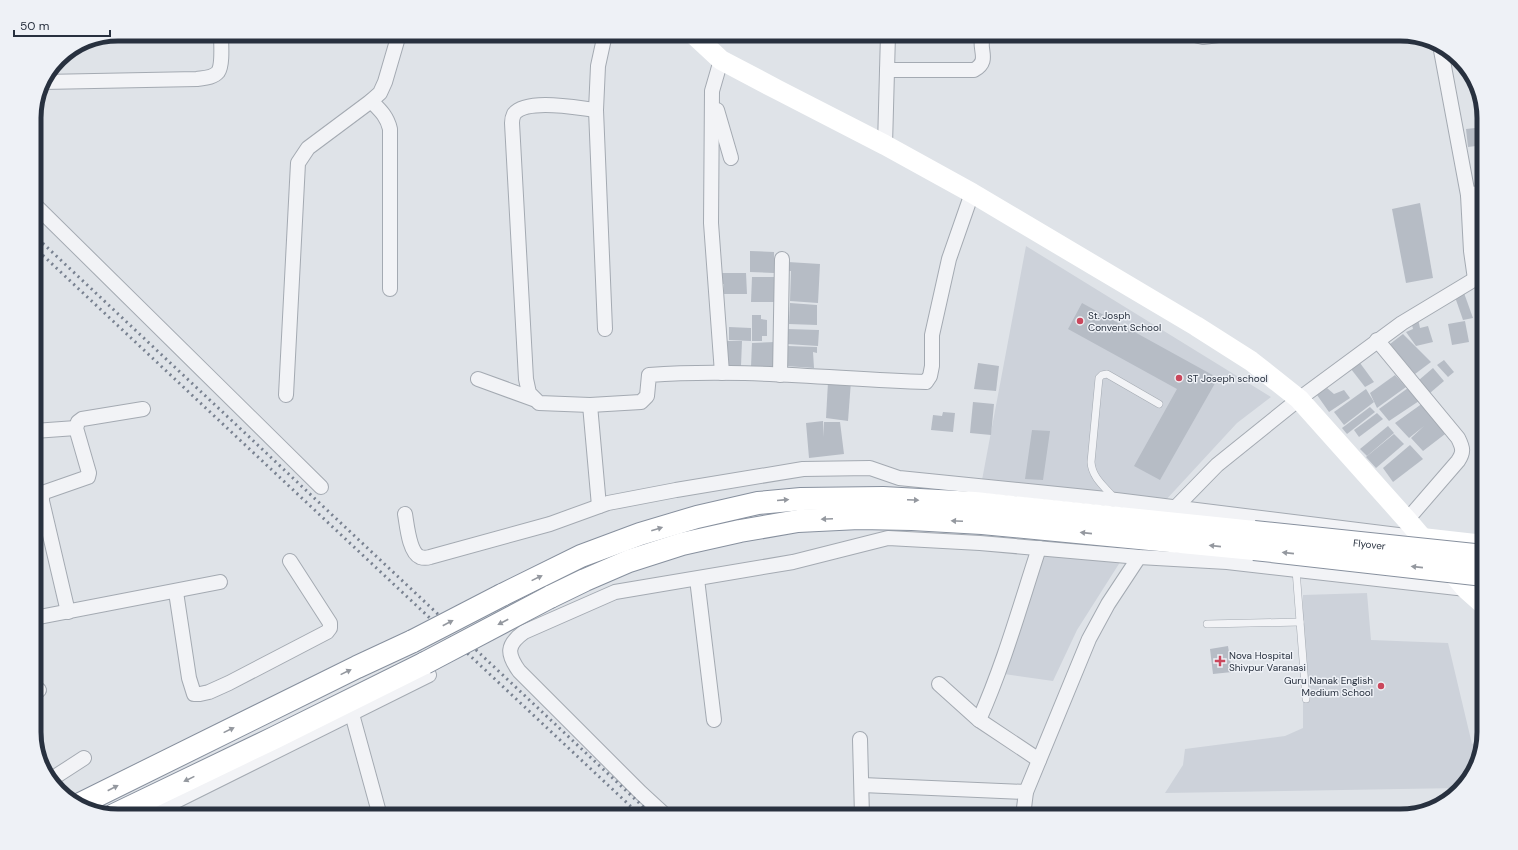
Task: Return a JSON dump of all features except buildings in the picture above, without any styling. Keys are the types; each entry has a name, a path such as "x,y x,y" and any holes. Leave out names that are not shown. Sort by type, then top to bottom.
{"highway":[{"path":"85,802 350,670 413,641 580,556 640,534 697,517 758,502 794,499 883,498 975,503 1254,540"},
{"path":"126,809 274,738 427,669 550,597 585,580 628,561 682,544 740,531 798,521 859,518 912,518 1254,540"},
{"name":"Flyover","path":"1254,540 1477,556"},
{"name":"Flyover","path":"1254,540 1477,573"}],"street":[{"path":"50,82 209,78 217,73 220,65 221,41"},
{"path":"286,395 298,163 308,148 380,93 385,82 397,41"},
{"path":"603,41 598,66 596,110 606,329"},
{"path":"701,41 721,60 884,145 972,193 1196,326 1251,361 1299,399 1422,538 1475,590"},
{"path":"884,145 888,41"},
{"path":"886,70 974,70 980,67 984,61 981,41"},
{"path":"1441,53 1468,195 1472,251 1477,267"},
{"path":"721,60 712,91 711,223 722,373"},
{"path":"712,91 731,158"},
{"path":"371,101 384,113 390,129 390,289"},
{"path":"533,399 529,393 526,379 512,123 514,115 521,109 537,105 596,110"},
{"path":"478,379 533,399 539,403 590,405 641,402 647,396 649,375 722,373 926,382 931,371 932,335 948,259 972,193"},
{"path":"1468,195 1477,193"},
{"path":"41,211 321,487"},
{"path":"780,375 782,259"},
{"path":"1176,508 1217,465 1299,399 1402,323 1477,279"},
{"path":"1377,340 1458,438 1462,446 1463,453 1458,461 1407,520"},
{"path":"590,405 598,506"},
{"path":"41,497 45,492 88,477 89,473 76,428 78,422 82,419 142,409"},
{"path":"41,430 76,428"},
{"path":"405,514 412,546 416,554 422,558 439,556 481,542 550,524 608,503 803,469 870,468 877,469 899,478 1116,500 1477,544"},
{"path":"41,512 68,612"},
{"path":"658,809 513,664 510,654 514,639 524,632 616,592 793,562 888,538 980,542 1139,557 1227,562 1475,590"},
{"path":"979,720 994,686 1039,548"},
{"path":"1024,809 1026,792 1089,639 1108,604 1139,557"},
{"path":"176,592 189,678 194,694 200,694 229,683 327,632 330,628 330,623 290,560"},
{"path":"696,579 714,720"},
{"path":"41,617 176,592 220,582"},
{"path":"160,809 352,714 427,669"},
{"path":"939,684 979,720 1039,760"},
{"path":"352,714 378,809"},
{"path":"860,739 862,809"},
{"path":"55,777 84,758"},
{"path":"862,785 1026,792"}],"lane":[{"path":"1116,500 1094,476 1092,470 1091,462 1099,378 1102,375 1107,374 1159,404"},
{"path":"1296,570 1306,699"},
{"path":"1207,624 1300,622"}],"shaded area":[{"name":"St. Josph Convent School","path":"1026,246 1271,397 1237,423 1164,502 982,480"},
{"path":"1036,551 1122,559 1077,630 1053,681 1004,674"},
{"name":"Guru Nanak English Medium School","path":"1367,593 1371,640 1448,643 1472,744 1476,743 1467,771 1455,787 1165,793 1183,765 1185,749 1285,736 1303,728 1303,595"}],"railway":[{"path":"41,242 646,809"},
{"path":"41,254 634,809"}],"place":[{"name":"St. Josph Convent School","path":"1080,321"},
{"name":"ST Joseph school","path":"1179,378"},
{"name":"Nova Hospital Shivpur Varanasi","path":"1220,661"},
{"name":"Guru Nanak English Medium School","path":"1381,686"}]}
